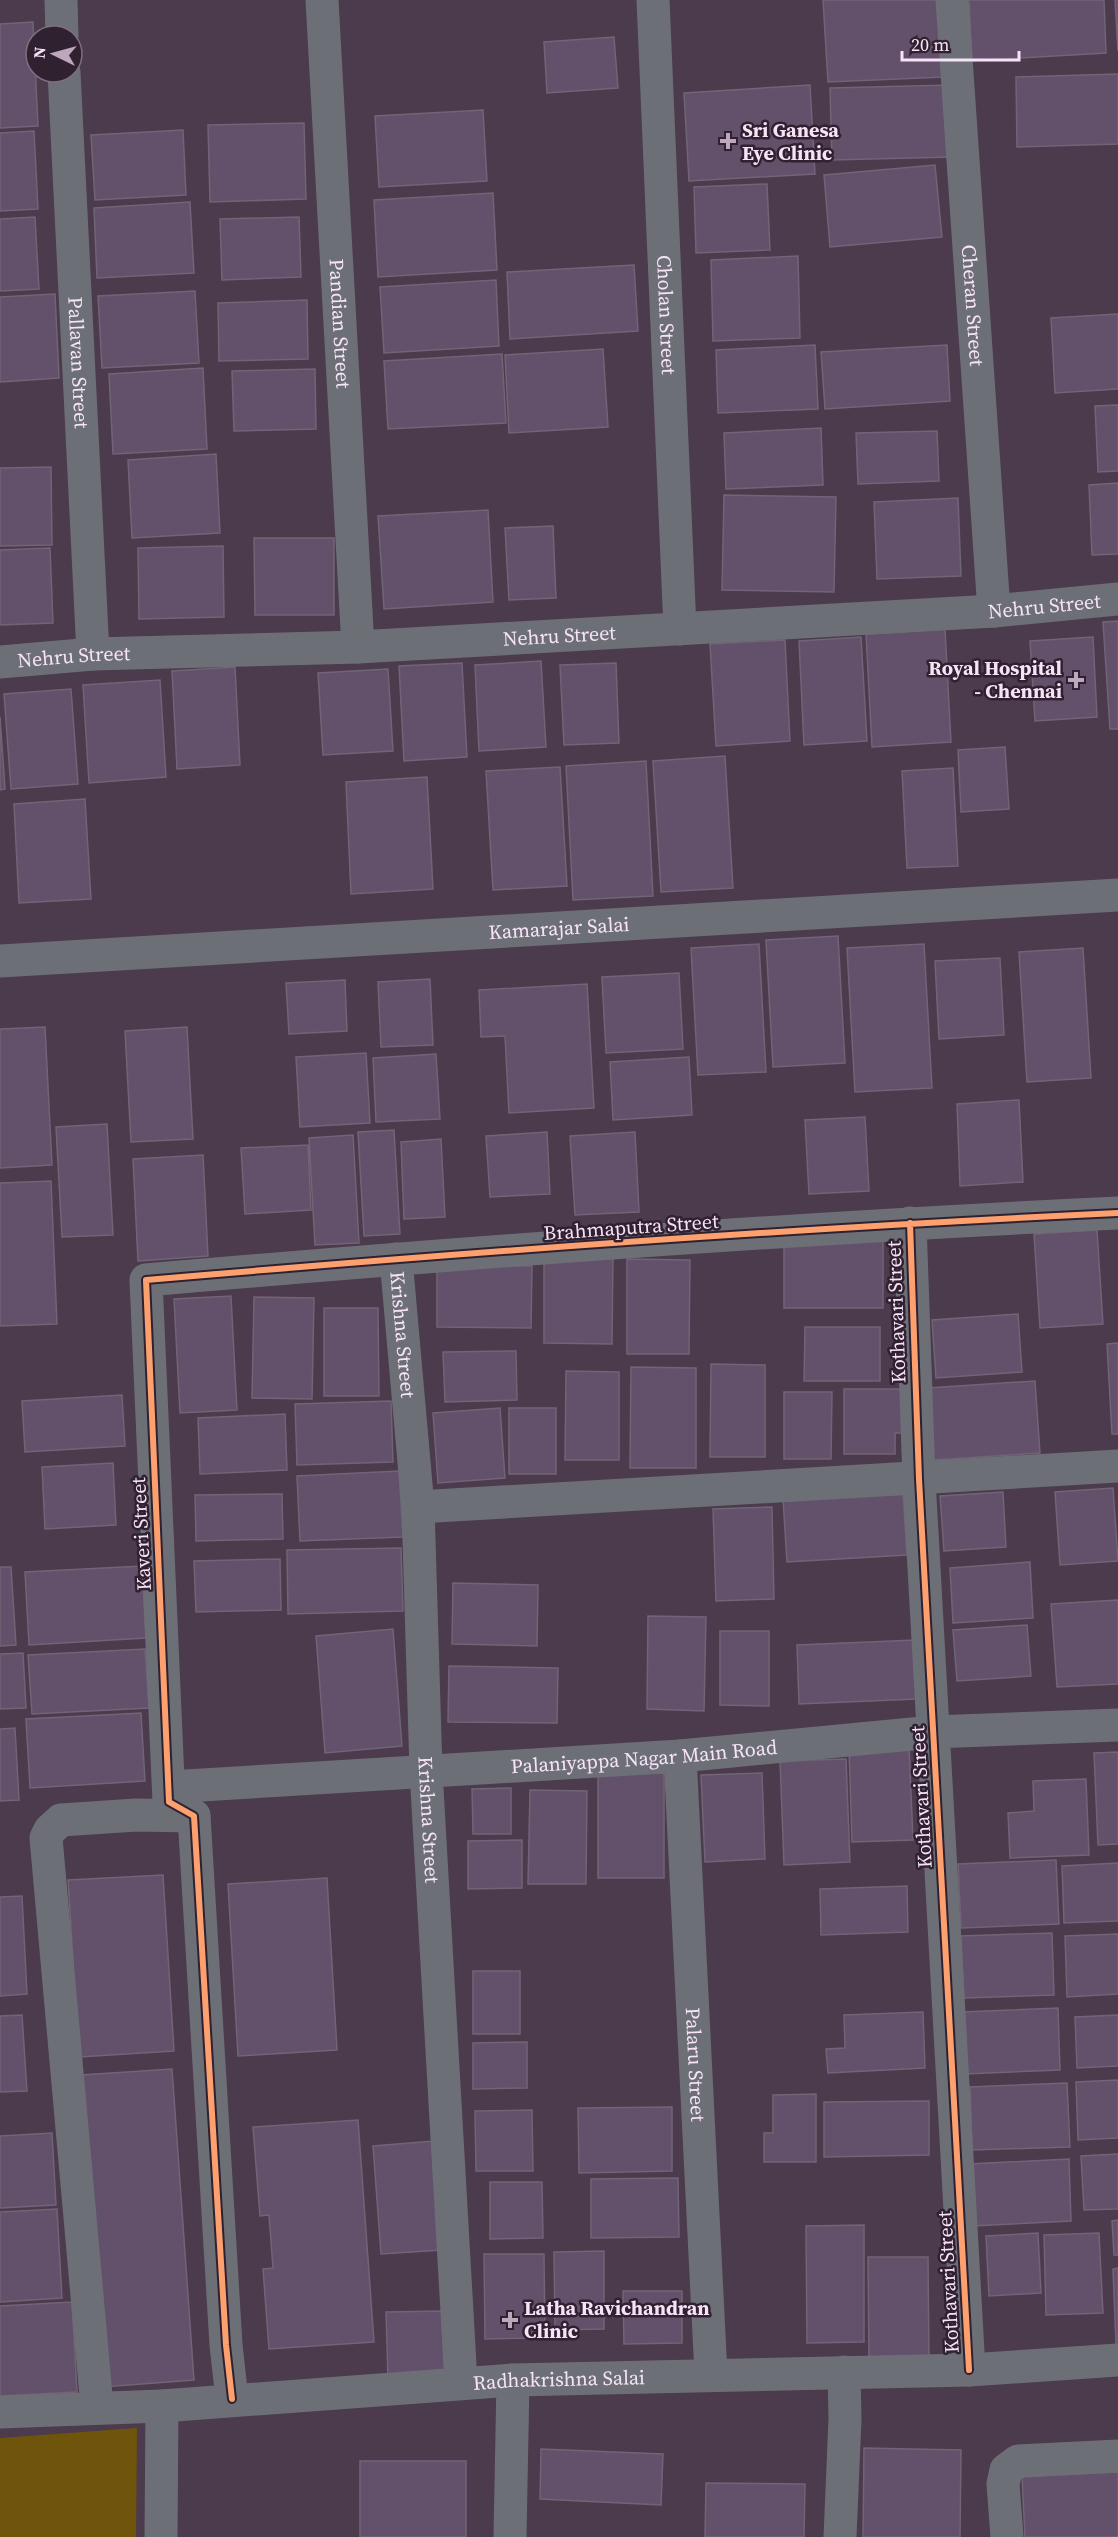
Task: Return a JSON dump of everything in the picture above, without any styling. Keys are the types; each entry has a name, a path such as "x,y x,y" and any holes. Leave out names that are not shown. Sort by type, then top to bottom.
{"street":[{"path":"61,0 62,24"},
{"name":"Pandian Street","path":"322,0 358,647"},
{"name":"Cholan Street","path":"653,0 680,629"},
{"name":"Cheran Street","path":"952,0 994,611"},
{"name":"Pallavan Street","path":"65,84 93,654"},
{"name":"Nehru Street","path":"0,663 93,654 358,647 680,629 994,611 1118,599"},
{"name":"Kamarajar Salai","path":"0,961 1118,895"},
{"name":"Brahmaputra Street","path":"146,1280 396,1259 910,1223 1118,1213"},
{"name":"Kothavari Street","path":"910,1223 919,1479 969,2370"},
{"name":"Krishna Street","path":"396,1259 418,1507 426,1771 461,2382"},
{"name":"Kaveri Street","path":"146,1280 169,1786"},
{"path":"418,1507 1118,1466"},
{"name":"Palaniyappa Nagar Main Road","path":"169,1786 680,1756 933,1732 1118,1725"},
{"name":"Palaru Street","path":"680,1756 711,2374"},
{"path":"169,1786 169,1802 194,1816"},
{"path":"97,2407 46,1838 50,1830 61,1820 136,1815 194,1816"},
{"path":"194,1816 226,2345 232,2399"},
{"name":"Radhakrishna Salai","path":"0,2412 162,2406 461,2382 711,2374 969,2370 1118,2360"},
{"path":"840,2537 845,2419 844,2372"},
{"path":"510,2537 513,2380"},
{"path":"161,2537 162,2406"},
{"path":"1007,2537 1003,2484 1006,2470 1018,2461 1118,2456"}],"shaded area":[{"path":"137,2428 136,2537 0,2537 0,2438"}],"building":[{"path":"823,0 941,0 944,77 828,82"},
{"path":"969,0 1104,0 1106,53 972,61"},
{"path":"1115,0 1118,0 1118,51"},
{"path":"33,22 33,24 24,24 24,84 36,84 38,126 0,128 0,24"},
{"path":"614,37 618,88 547,93 544,42"},
{"path":"1118,74 1118,144 1017,147 1016,77"},
{"path":"810,85 815,174 689,181 684,93"},
{"path":"950,85 952,157 832,160 830,88"},
{"path":"483,110 487,181 379,187 375,116"},
{"path":"304,123 306,199 210,202 208,125"},
{"path":"183,130 186,195 95,200 91,135"},
{"path":"34,131 38,209 0,211 0,133"},
{"path":"935,165 942,237 830,247 824,175"},
{"path":"767,184 770,250 696,253 694,187"},
{"path":"493,193 497,270 378,277 374,200"},
{"path":"190,202 194,273 97,278 94,208"},
{"path":"35,217 39,289 0,291 0,219"},
{"path":"299,217 301,277 222,280 220,219"},
{"path":"798,256 800,338 713,341 711,260"},
{"path":"634,265 638,331 510,339 507,272"},
{"path":"496,280 499,346 384,353 380,287"},
{"path":"195,291 199,363 102,368 98,296"},
{"path":"55,294 59,378 0,382 0,297"},
{"path":"307,300 308,359 219,361 218,303"},
{"path":"1118,314 1118,389 1055,393 1051,318"},
{"path":"815,345 818,409 718,413 716,350"},
{"path":"947,345 950,401 825,409 821,352"},
{"path":"603,349 608,427 509,433 505,355"},
{"path":"502,354 506,423 388,429 384,361"},
{"path":"203,368 207,449 113,454 109,374"},
{"path":"315,369 316,429 234,431 232,371"},
{"path":"1118,405 1118,471 1098,472 1095,406"},
{"path":"821,428 823,485 726,489 724,433"},
{"path":"937,431 939,481 858,484 856,433"},
{"path":"216,454 220,533 132,538 128,460"},
{"path":"51,467 52,545 0,546 0,468"},
{"path":"1118,483 1118,554 1092,555 1089,485"},
{"path":"724,495 836,497 834,592 722,590"},
{"path":"958,498 961,576 877,579 874,502"},
{"path":"488,510 493,602 384,609 378,516"},
{"path":"553,526 556,598 509,600 505,528"},
{"path":"254,538 334,538 334,615 255,615"},
{"path":"223,546 224,617 139,619 138,548"},
{"path":"50,548 53,623 0,625 0,550"},
{"path":"1118,621 1118,729 1110,729 1103,622"},
{"path":"945,629 951,742 872,747 866,634"},
{"path":"861,637 867,741 804,745 799,641"},
{"path":"1093,637 1097,717 1035,721 1030,641"},
{"path":"785,640 790,741 716,746 710,644"},
{"path":"541,661 546,747 479,751 475,665"},
{"path":"462,663 467,757 404,761 399,666"},
{"path":"616,663 619,743 564,745 560,665"},
{"path":"235,667 240,765 177,769 172,671"},
{"path":"388,669 393,751 323,755 318,673"},
{"path":"160,680 166,777 89,783 83,685"},
{"path":"71,689 78,784 11,789 4,694"},
{"path":"0,717 5,789 0,790"},
{"path":"1005,747 1009,809 961,812 958,750"},
{"path":"725,756 733,888 661,892 653,761"},
{"path":"646,761 653,896 573,900 566,766"},
{"path":"560,767 567,886 493,890 486,771"},
{"path":"953,768 958,866 907,868 902,771"},
{"path":"427,777 433,889 351,894 346,782"},
{"path":"85,799 91,899 19,903 14,804"},
{"path":"838,936 845,1063 773,1067 766,940"},
{"path":"759,944 766,1072 698,1075 691,948"},
{"path":"924,944 932,1088 855,1092 847,948"},
{"path":"1083,948 1091,1078 1027,1082 1019,952"},
{"path":"1000,958 1004,1035 939,1039 935,961"},
{"path":"679,973 683,1049 606,1053 602,977"},
{"path":"430,979 433,1045 381,1047 378,982"},
{"path":"345,980 347,1031 289,1034 286,983"},
{"path":"587,984 594,1108 509,1113 505,1036 481,1037 479,990"},
{"path":"45,1027 52,1165 0,1168 0,1029"},
{"path":"187,1027 193,1139 131,1142 125,1031"},
{"path":"366,1053 370,1123 300,1127 296,1057"},
{"path":"436,1054 440,1119 376,1122 373,1058"},
{"path":"689,1057 692,1115 613,1120 610,1062"},
{"path":"1019,1100 1023,1182 960,1186 957,1104"},
{"path":"865,1117 869,1191 809,1194 805,1120"},
{"path":"107,1124 113,1235 62,1237 56,1127"},
{"path":"394,1130 400,1234 364,1236 358,1132"},
{"path":"547,1132 550,1194 490,1197 486,1136"},
{"path":"635,1132 639,1212 575,1215 570,1136"},
{"path":"353,1135 359,1243 315,1245 309,1138"},
{"path":"441,1139 445,1217 404,1219 401,1142"},
{"path":"308,1145 311,1210 245,1214 241,1148"},
{"path":"203,1155 208,1256 138,1261 133,1159"},
{"path":"51,1181 57,1324 0,1326 0,1183"},
{"path":"1097,1230 1103,1324 1040,1328 1034,1234"},
{"path":"784,1241 883,1241 883,1308 784,1308"},
{"path":"544,1253 613,1254 612,1344 544,1343"},
{"path":"627,1259 690,1260 689,1354 627,1354"},
{"path":"437,1264 532,1266 531,1328 437,1327"},
{"path":"231,1296 237,1410 180,1413 174,1299"},
{"path":"254,1297 314,1298 312,1399 252,1398"},
{"path":"324,1308 378,1308 379,1396 324,1396"},
{"path":"1018,1314 1022,1372 936,1378 932,1320"},
{"path":"805,1327 880,1327 880,1381 804,1381"},
{"path":"1118,1343 1118,1434 1112,1434 1107,1344"},
{"path":"516,1351 517,1400 445,1402 443,1352"},
{"path":"711,1364 765,1365 765,1457 710,1457"},
{"path":"631,1367 696,1368 696,1468 630,1468"},
{"path":"566,1371 619,1372 619,1460 565,1460"},
{"path":"1035,1381 1040,1453 933,1460 928,1388"},
{"path":"844,1389 904,1389 904,1433 895,1433 895,1454 844,1454"},
{"path":"784,1392 832,1392 831,1459 784,1459"},
{"path":"122,1395 125,1446 25,1452 22,1401"},
{"path":"391,1401 393,1462 297,1465 295,1404"},
{"path":"500,1408 505,1478 438,1483 433,1413"},
{"path":"509,1408 556,1408 556,1474 509,1474"},
{"path":"285,1414 287,1470 200,1474 198,1418"},
{"path":"113,1463 116,1525 45,1529 42,1467"},
{"path":"399,1471 403,1537 300,1541 297,1476"},
{"path":"1113,1488 1118,1561 1060,1565 1055,1492"},
{"path":"903,1492 907,1555 787,1562 783,1499"},
{"path":"1003,1492 1006,1547 944,1551 940,1496"},
{"path":"282,1494 283,1539 196,1541 195,1495"},
{"path":"772,1507 774,1599 716,1601 713,1509"},
{"path":"401,1548 403,1611 288,1614 287,1550"},
{"path":"280,1559 281,1610 196,1612 194,1561"},
{"path":"1030,1562 1033,1618 953,1623 950,1568"},
{"path":"142,1566 146,1638 29,1645 25,1572"},
{"path":"0,1567 11,1567 16,1645 0,1646"},
{"path":"453,1583 538,1585 537,1646 452,1644"},
{"path":"1118,1600 1118,1684 1057,1687 1051,1604"},
{"path":"648,1616 706,1617 704,1711 647,1709"},
{"path":"1027,1625 1031,1676 957,1681 953,1630"},
{"path":"393,1629 402,1746 325,1753 316,1636"},
{"path":"720,1631 769,1631 769,1706 720,1705"},
{"path":"915,1640 917,1699 799,1704 797,1645"},
{"path":"145,1649 149,1708 32,1714 28,1655"},
{"path":"23,1653 26,1708 0,1709 0,1654"},
{"path":"449,1666 558,1668 557,1723 448,1722"},
{"path":"141,1713 145,1781 30,1788 26,1719"},
{"path":"15,1728 19,1800 0,1801 0,1729"},
{"path":"909,1746 913,1840 852,1842 849,1748"},
{"path":"1118,1752 1118,1844 1098,1845 1094,1753"},
{"path":"846,1759 850,1862 784,1865 780,1761"},
{"path":"664,1773 664,1878 598,1878 598,1774"},
{"path":"762,1773 765,1859 705,1862 701,1775"},
{"path":"1086,1779 1089,1855 1010,1858 1008,1813 1034,1811 1033,1781"},
{"path":"511,1788 511,1834 473,1834 472,1789"},
{"path":"530,1790 587,1791 586,1884 528,1884"},
{"path":"522,1840 522,1888 468,1889 468,1841"},
{"path":"1056,1860 1059,1924 961,1928 958,1864"},
{"path":"1118,1863 1118,1921 1064,1923 1062,1866"},
{"path":"163,1875 174,2051 79,2057 68,1880"},
{"path":"327,1878 337,2050 238,2056 228,1884"},
{"path":"907,1886 908,1932 821,1935 820,1889"},
{"path":"22,1896 27,1994 0,1996 0,1897"},
{"path":"1052,1933 1054,1995 964,1998 961,1936"},
{"path":"1118,1934 1118,1994 1067,1997 1065,1936"},
{"path":"473,1971 520,1971 520,2034 473,2034"},
{"path":"1058,2008 1060,2070 965,2074 962,2012"},
{"path":"923,2012 925,2068 828,2073 826,2049 845,2048 844,2015"},
{"path":"22,2015 27,2091 0,2092 0,2016"},
{"path":"1118,2015 1118,2066 1077,2068 1075,2017"},
{"path":"527,2042 527,2088 473,2089 473,2043"},
{"path":"172,2069 194,2380 103,2387 81,2075"},
{"path":"1118,2080 1118,2138 1078,2140 1076,2082"},
{"path":"1067,2083 1070,2147 972,2150 970,2087"},
{"path":"816,2094 816,2162 764,2162 764,2133 773,2133 773,2095"},
{"path":"929,2101 929,2155 824,2157 824,2102"},
{"path":"672,2107 672,2171 579,2173 578,2108"},
{"path":"532,2110 533,2171 476,2171 475,2111"},
{"path":"358,2120 374,2342 269,2349 263,2269 273,2268 269,2215 260,2216 253,2127"},
{"path":"52,2133 56,2205 0,2208 0,2136"},
{"path":"434,2141 442,2250 381,2254 373,2146"},
{"path":"1118,2154 1118,2209 1084,2210 1081,2156"},
{"path":"1069,2159 1071,2221 972,2226 969,2164"},
{"path":"678,2178 679,2237 591,2238 591,2179"},
{"path":"490,2182 542,2182 543,2238 490,2239"},
{"path":"57,2209 62,2298 0,2302 0,2212"},
{"path":"1118,2220 1118,2255 1114,2255 1112,2221"},
{"path":"864,2225 864,2342 807,2343 806,2226"},
{"path":"1038,2233 1041,2293 989,2296 986,2236"},
{"path":"1099,2233 1103,2313 1046,2315 1044,2235"},
{"path":"604,2251 604,2329 555,2330 554,2252"},
{"path":"484,2254 544,2254 545,2338 485,2339"},
{"path":"868,2257 928,2257 929,2360 869,2361"},
{"path":"1118,2268 1118,2344 1116,2344 1113,2269"},
{"path":"623,2291 682,2291 682,2343 624,2344"},
{"path":"72,2302 77,2392 0,2396 0,2306"},
{"path":"442,2311 445,2377 388,2378 386,2312"},
{"path":"864,2448 961,2450 960,2537 863,2537"},
{"path":"541,2449 663,2454 661,2505 540,2499"},
{"path":"360,2461 466,2461 466,2537 360,2537"},
{"path":"1118,2472 1118,2537 1025,2537 1022,2477"},
{"path":"706,2483 805,2484 804,2537 705,2537"}],"cycle path":[{"path":"232,2399 226,2345 194,1816 169,1802 146,1280 632,1242 1118,1213"},
{"path":"910,1223 919,1479 969,2370"}],"place":[{"name":"Sri Ganesa Eye Clinic","path":"728,141"},
{"name":"Royal Hospital - Chennai","path":"1076,680"},
{"name":"Latha Ravichandran Clinic","path":"510,2320"}]}
